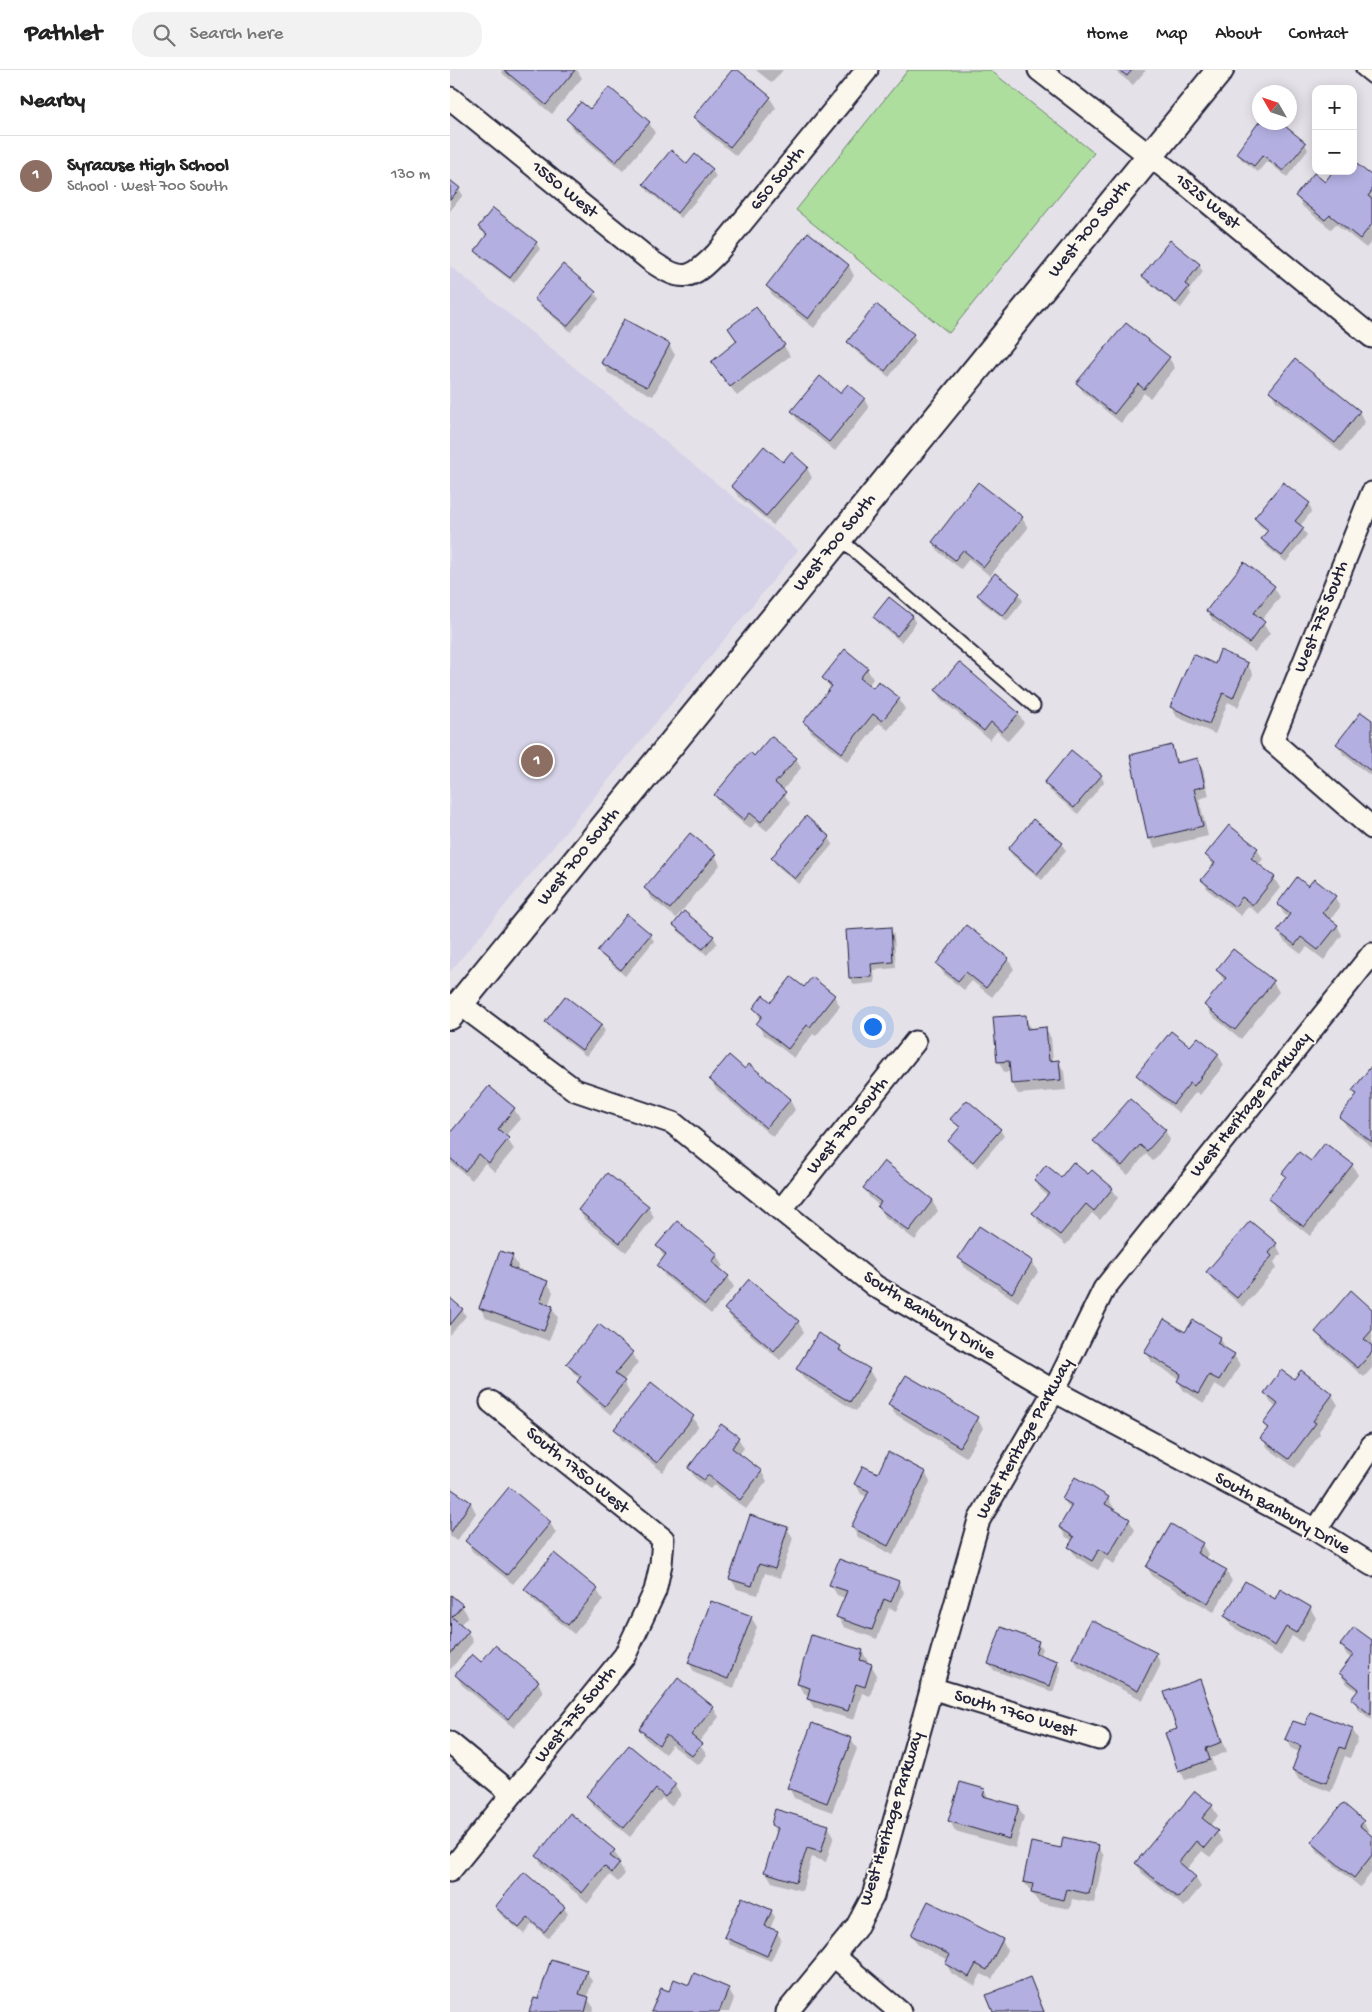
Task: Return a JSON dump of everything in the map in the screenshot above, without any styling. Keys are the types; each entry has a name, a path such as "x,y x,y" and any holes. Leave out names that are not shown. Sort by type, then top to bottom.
{"street":[{"name":"650 South","path":"682,277 700,271 717,253 867,70"},
{"name":"1525 West","path":"1039,70 1150,156 1372,336"},
{"name":"West 700 South","path":"455,1010 1220,70"},
{"name":"1550 West","path":"450,98 651,261 666,271 682,277"},
{"name":"West 775 South","path":"1372,493 1272,741 1372,828"},
{"name":"West Heritage Parkway","path":"788,2012 856,1928 873,1896 979,1520 1054,1391 1104,1289 1372,954"},
{"name":"South Banbury Drive","path":"455,1010 575,1090 673,1123 876,1286 1054,1391 1316,1530 1372,1565"},
{"name":"West 770 South","path":"781,1210 915,1042"},
{"name":"South 1750 West","path":"491,1402 662,1540"},
{"path":"1316,1530 1372,1445"},
{"name":"West 775 South","path":"450,1871 624,1655 655,1591 661,1564 662,1540"},
{"name":"South 1760 West","path":"931,1688 1099,1739"},
{"path":"450,1743 512,1794"},
{"path":"834,1956 900,2012"}],"lane":[{"path":"1362,70 1372,78"},
{"path":"839,538 1034,706"}],"shaded area":[{"path":"450,266 798,550 450,972"}],"green space":[{"path":"908,70 990,70 1094,153 949,333 796,210"}],"building":[{"path":"504,70 575,70 546,105"},
{"path":"732,70 738,70 771,97 730,147 693,117"},
{"path":"1119,70 1132,70 1127,76"},
{"path":"609,87 650,122 616,162 566,119 581,102 590,109"},
{"path":"1253,130 1290,130 1306,143 1283,171 1263,155 1254,166 1236,153"},
{"path":"671,150 687,164 695,154 713,169 677,213 643,184"},
{"path":"1357,164 1372,176 1372,191 1368,196 1372,199 1372,224 1360,239 1330,215 1325,220 1295,196 1312,175 1316,175 1325,182 1330,175 1357,175"},
{"path":"450,180 460,188 450,200"},
{"path":"493,208 537,242 510,278 475,251 487,234 478,227"},
{"path":"808,232 849,265 808,319 766,286"},
{"path":"1170,240 1200,264 1185,284 1189,287 1176,303 1142,276"},
{"path":"563,264 596,292 567,326 534,299"},
{"path":"876,304 914,334 885,371 847,342"},
{"path":"756,307 785,345 730,387 711,362 737,341 728,328"},
{"path":"624,319 670,344 647,387 601,363"},
{"path":"1126,323 1170,357 1144,389 1138,384 1114,414 1076,383"},
{"path":"1295,359 1360,411 1335,443 1269,391"},
{"path":"820,376 840,393 848,384 865,398 829,442 791,411"},
{"path":"764,446 783,462 791,452 808,467 766,516 731,486"},
{"path":"978,482 1023,517 984,567 963,550 955,560 932,542"},
{"path":"1283,482 1310,503 1295,521 1304,528 1282,556 1261,539 1268,530 1254,518"},
{"path":"1244,562 1275,586 1254,613 1265,622 1249,643 1206,611"},
{"path":"995,573 1020,593 1003,616 977,595"},
{"path":"889,597 913,616 897,636 873,617"},
{"path":"845,649 868,668 860,678 873,688 878,681 900,698 882,721 873,714 842,753 803,722 832,686 822,678"},
{"path":"1220,650 1248,663 1233,698 1223,693 1209,724 1170,707 1193,654 1215,664"},
{"path":"959,662 1019,713 1002,732 991,722 984,731 935,690"},
{"path":"1361,712 1372,720 1372,772 1336,744"},
{"path":"771,736 797,758 775,783 786,792 761,822 750,813 744,820 714,795 750,752 754,756"},
{"path":"1172,745 1176,763 1198,758 1205,786 1194,789 1203,826 1148,839 1130,755"},
{"path":"1071,750 1102,775 1074,808 1044,783"},
{"path":"806,816 830,837 795,879 771,858"},
{"path":"1033,819 1063,843 1037,874 1008,849"},
{"path":"1229,825 1258,848 1251,858 1275,877 1253,905 1242,897 1235,907 1201,880 1215,863 1205,855"},
{"path":"690,833 716,854 670,909 644,888"},
{"path":"1297,877 1308,886 1314,879 1336,896 1322,913 1338,925 1318,950 1301,937 1295,945 1277,931 1290,914 1277,904"},
{"path":"684,911 714,936 703,949 673,925"},
{"path":"627,914 651,934 621,970 597,951"},
{"path":"966,925 1009,958 986,988 966,972 958,981 936,964"},
{"path":"891,927 893,962 871,964 872,977 849,978 846,930"},
{"path":"1233,949 1274,981 1235,1030 1204,1005 1226,978 1216,970"},
{"path":"791,977 804,987 812,977 835,995 810,1027 807,1025 788,1049 756,1024 762,1016 753,1008 763,995 771,1002"},
{"path":"565,996 602,1024 582,1050 545,1022"},
{"path":"1026,1015 1027,1029 1046,1027 1049,1061 1059,1060 1061,1080 1011,1084 1009,1061 997,1062 993,1017"},
{"path":"1171,1031 1190,1046 1198,1037 1219,1054 1194,1086 1190,1083 1173,1104 1136,1075"},
{"path":"729,1055 745,1069 749,1064 791,1099 766,1128 709,1079"},
{"path":"1372,1065 1372,1142 1339,1117 1357,1094 1352,1091"},
{"path":"489,1086 515,1108 498,1129 509,1138 489,1163 479,1154 465,1171 450,1158 450,1133"},
{"path":"1130,1099 1166,1130 1147,1151 1140,1145 1122,1166 1093,1141"},
{"path":"967,1100 1001,1129 973,1162 948,1141 960,1127 950,1119"},
{"path":"1325,1143 1353,1164 1304,1227 1268,1199 1286,1176 1282,1173 1299,1152 1311,1161"},
{"path":"884,1161 933,1200 909,1231 877,1207 881,1202 863,1188"},
{"path":"1073,1162 1088,1174 1092,1170 1113,1188 1094,1211 1086,1204 1060,1235 1032,1213 1049,1193 1034,1180 1046,1165 1061,1177"},
{"path":"607,1173 649,1206 620,1243 578,1210"},
{"path":"677,1221 718,1254 712,1262 729,1276 705,1305 657,1266 666,1254 656,1246"},
{"path":"1250,1221 1277,1243 1269,1253 1272,1256 1237,1298 1206,1272"},
{"path":"979,1226 1033,1261 1012,1293 958,1258"},
{"path":"500,1251 513,1255 509,1267 548,1281 540,1302 553,1306 544,1331 479,1308"},
{"path":"749,1279 799,1321 774,1351 724,1309"},
{"path":"1351,1290 1372,1309 1372,1330 1364,1339 1372,1346 1372,1352 1358,1368 1315,1332"},
{"path":"450,1298 463,1309 450,1325"},
{"path":"1164,1319 1185,1332 1193,1320 1221,1337 1217,1343 1235,1354 1219,1380 1209,1375 1198,1394 1177,1381 1181,1374 1144,1352"},
{"path":"599,1324 633,1352 615,1374 625,1381 605,1406 577,1382 581,1376 566,1364"},
{"path":"818,1333 841,1346 839,1350 870,1369 850,1402 796,1369"},
{"path":"1281,1370 1294,1379 1301,1370 1333,1394 1313,1421 1316,1423 1289,1459 1260,1438 1268,1428 1263,1424 1278,1404 1264,1393"},
{"path":"906,1375 978,1417 960,1447 888,1404"},
{"path":"651,1382 694,1416 657,1463 614,1429"},
{"path":"721,1424 739,1437 732,1448 762,1471 740,1500 708,1475 704,1480 688,1468"},
{"path":"888,1452 926,1472 888,1546 851,1527 869,1491 854,1484 863,1466 878,1473"},
{"path":"1075,1477 1109,1497 1105,1504 1130,1519 1108,1555 1099,1549 1092,1561 1068,1547 1074,1537 1059,1527 1072,1505 1062,1499"},
{"path":"509,1487 551,1522 507,1575 465,1541"},
{"path":"450,1488 471,1502 451,1532 450,1531"},
{"path":"750,1515 788,1527 775,1569 759,1564 752,1586 729,1579"},
{"path":"1171,1524 1203,1543 1197,1553 1227,1570 1208,1603 1146,1567"},
{"path":"554,1553 598,1589 568,1625 524,1589"},
{"path":"839,1559 899,1581 891,1602 884,1599 872,1630 836,1617 847,1591 829,1585"},
{"path":"1245,1581 1275,1599 1280,1589 1311,1607 1296,1633 1286,1627 1275,1646 1224,1616"},
{"path":"451,1595 463,1605 452,1617 469,1631 450,1654"},
{"path":"711,1601 752,1616 728,1679 688,1663"},
{"path":"1091,1620 1157,1653 1138,1691 1072,1658"},
{"path":"1001,1627 1039,1641 1035,1653 1058,1661 1050,1686 988,1664"},
{"path":"1354,1627 1372,1640 1371,1715 1351,1699 1359,1689 1339,1673 1353,1655 1340,1645"},
{"path":"811,1635 863,1650 860,1660 872,1664 865,1687 856,1684 848,1711 807,1699 810,1688 797,1684"},
{"path":"495,1645 539,1681 508,1719 455,1675 472,1654 481,1662"},
{"path":"678,1678 714,1707 691,1735 702,1744 692,1756 666,1735 659,1745 639,1729"},
{"path":"1200,1679 1222,1742 1206,1748 1210,1760 1178,1771 1165,1733 1177,1729 1164,1692"},
{"path":"1310,1712 1353,1728 1345,1749 1340,1747 1326,1783 1292,1770 1301,1746 1285,1739 1293,1721 1305,1725"},
{"path":"812,1723 852,1738 827,1803 787,1788"},
{"path":"629,1745 676,1784 665,1797 656,1789 624,1828 586,1796"},
{"path":"960,1782 985,1789 983,1796 1019,1806 1009,1839 948,1821"},
{"path":"1195,1791 1213,1805 1202,1818 1218,1831 1204,1848 1196,1841 1179,1862 1196,1877 1178,1898 1135,1863"},
{"path":"1343,1803 1364,1821 1360,1826 1372,1836 1372,1855 1354,1878 1311,1842"},
{"path":"775,1809 829,1825 821,1852 807,1848 796,1882 764,1872 778,1828 771,1825"},
{"path":"570,1813 615,1850 610,1856 620,1863 612,1873 604,1866 582,1893 536,1856"},
{"path":"1063,1837 1099,1845 1089,1894 1067,1889 1064,1900 1031,1893 1033,1884 1023,1882 1031,1842 1061,1848"},
{"path":"524,1872 565,1907 544,1932 528,1918 519,1928 495,1907"},
{"path":"742,1897 772,1910 765,1926 778,1931 767,1956 724,1937"},
{"path":"928,1901 1003,1939 987,1970 976,1964 969,1977 945,1964 950,1955 911,1935"},
{"path":"551,1959 587,1970 579,1994 589,1997 585,2012 529,2012 534,1998 538,1999"},
{"path":"694,1973 729,1988 719,2012 651,2012 661,1988 669,1991 674,1979 689,1985"},
{"path":"1030,1977 1044,2012 993,2012 986,1995"}],"place":[{"name":"Syracuse High School","path":"537,761"}]}
